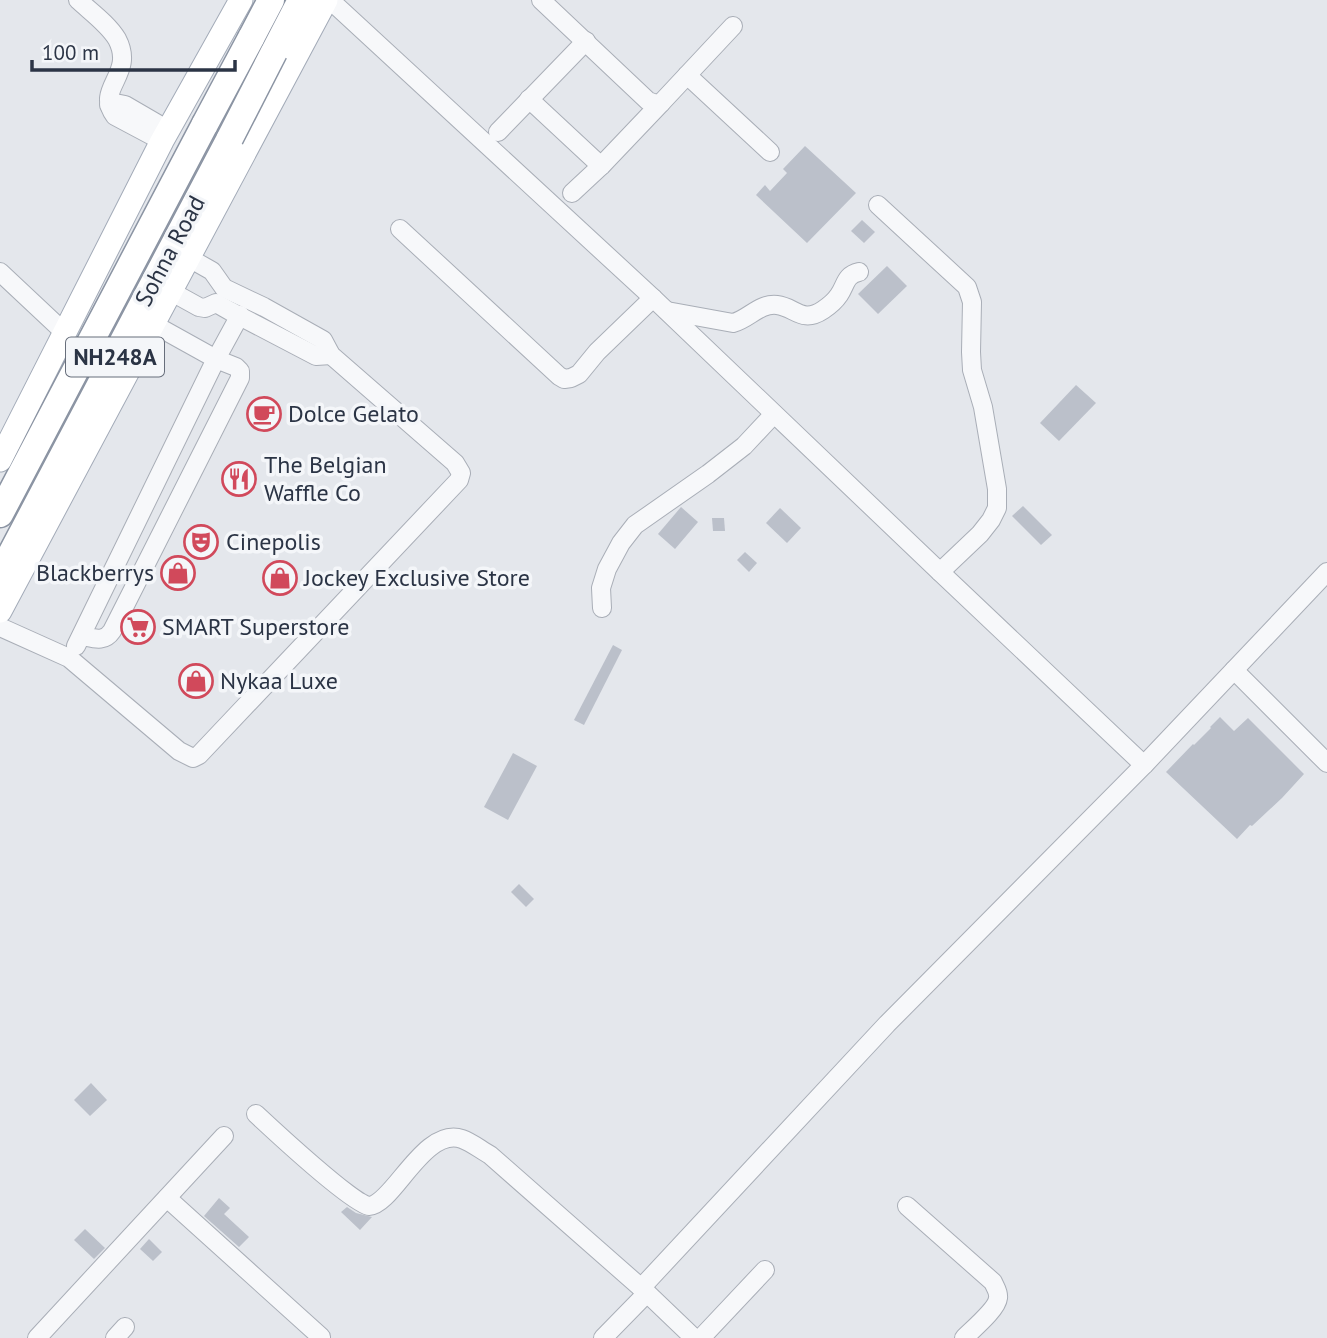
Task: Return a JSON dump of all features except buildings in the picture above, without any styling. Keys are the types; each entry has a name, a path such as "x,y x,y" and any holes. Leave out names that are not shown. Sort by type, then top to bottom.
{"highway":[{"name":"Sohna Road","path":"0,514 271,0"},
{"name":"Sohna Road","path":"0,575 242,136 274,52 302,0"}],"main road":[{"path":"0,460 165,135 241,0"},
{"path":"242,136 283,81 328,0"},
{"path":"217,42 230,62 256,78 271,83 283,81"},
{"path":"0,611 189,258 248,123 228,105 205,94 190,91"}],"street":[{"path":"78,0 109,29 121,49 121,69 108,96 115,116 165,135"},
{"path":"328,0 653,298 1144,765"},
{"path":"541,0 649,101 661,103"},
{"path":"572,193 601,166 733,26"},
{"path":"498,132 586,41"},
{"path":"687,75 771,152"},
{"path":"530,99 601,166"},
{"path":"878,205 967,287 972,302 972,370 983,407 997,489 997,508 980,534 940,572"},
{"path":"400,229 564,379 579,374 597,352 653,298"},
{"path":"189,258 212,271 220,295 240,316 317,356 331,355"},
{"path":"0,272 65,333"},
{"path":"667,312 733,323 755,310 776,304 798,314 810,315 827,307 841,292 847,278 859,272"},
{"path":"170,291 205,308 220,295"},
{"path":"0,627 69,658 179,751 193,758 199,755 459,480 461,473 455,463 331,355 323,340 264,306 220,295"},
{"path":"69,658 216,359 240,316"},
{"path":"82,636 104,639 108,637 241,374 236,368 153,324"},
{"path":"602,608 601,588 607,569 621,543 635,525 717,467 749,441 774,414"},
{"path":"603,1338 887,1024 1144,765 1327,572"},
{"path":"1234,670 1327,763"},
{"path":"256,1114 340,1188 366,1206 372,1206 385,1196 418,1158 435,1144 460,1138 490,1155 694,1338"},
{"path":"37,1338 224,1136"},
{"path":"167,1198 321,1337"},
{"path":"907,1206 993,1282 998,1301 964,1338"},
{"path":"701,1338 765,1270"}],"place":[{"name":"Dolce Gelato","path":"264,414"},
{"name":"The Belgian Waffle Co","path":"239,479"},
{"name":"Cinepolis","path":"201,542"},
{"name":"Blackberrys","path":"178,573"},
{"name":"Jockey Exclusive Store","path":"280,578"},
{"name":"SMART Superstore","path":"138,627"},
{"name":"Nykaa Luxe","path":"196,681"}]}
